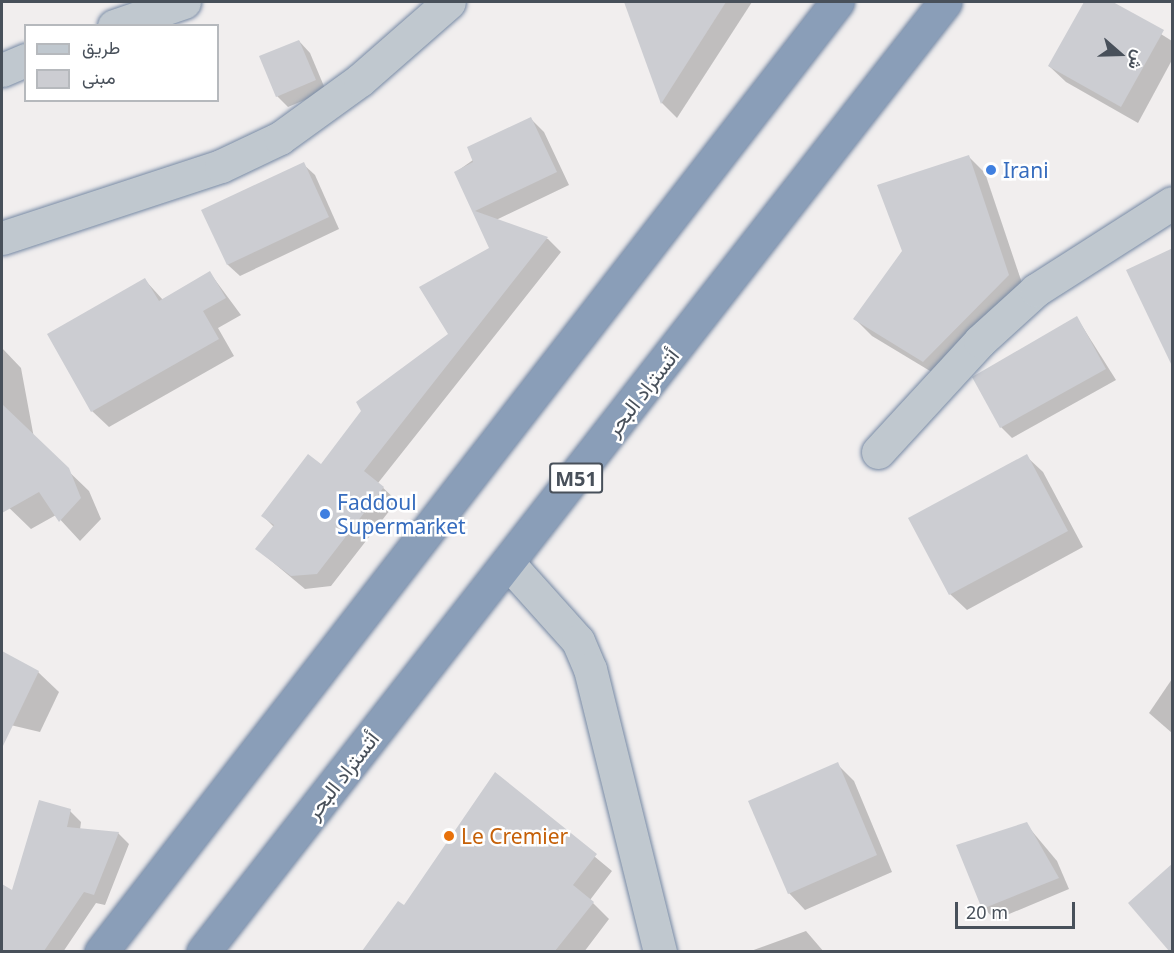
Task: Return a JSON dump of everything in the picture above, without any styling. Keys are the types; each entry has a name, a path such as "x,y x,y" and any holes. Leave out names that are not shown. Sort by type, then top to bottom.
{"highway":[{"path":"101,951 837,2"},
{"name":"أتستراد البحر","path":"203,951 509,564 945,2"}],"street":[{"path":"120,24 184,2"},
{"path":"2,238 221,166 280,138 360,80 449,2"},
{"path":"2,70 24,61"},
{"path":"878,452 964,357 1036,290 1173,203"},
{"path":"509,564 578,641 590,669 660,951"}],"building":[{"path":"624,2 726,2 661,104"},
{"path":"1084,2 1113,2 1164,30 1121,107 1048,66"},
{"path":"299,40 316,80 276,97 259,56"},
{"path":"531,117 557,172 475,211 548,237 364,471 384,487 317,574 291,576 255,549 274,525 261,516 308,454 321,464 361,411 356,402 448,334 419,287 489,248 454,172 473,162 467,147"},
{"path":"969,155 1009,275 923,362 853,319 902,251 877,185"},
{"path":"304,162 329,217 227,265 201,210"},
{"path":"1173,248 1173,368 1126,270"},
{"path":"210,271 226,298 203,311 219,339 91,412 47,334 145,278 159,301"},
{"path":"1077,316 1106,369 1000,428 972,377"},
{"path":"2,404 69,468 81,498 59,522 39,492 2,513"},
{"path":"1027,454 1068,531 949,595 908,518"},
{"path":"2,651 39,671 2,748"},
{"path":"838,762 877,855 788,894 748,801"},
{"path":"495,772 597,854 573,885 594,902 555,951 362,951 398,901 404,905"},
{"path":"39,800 71,809 67,827 119,832 94,895 84,892 44,951 2,951 2,884 12,890"},
{"path":"1027,822 1059,878 982,909 956,845"},
{"path":"1173,863 1173,951 1169,951 1128,903"}],"place":[{"name":"Irani","path":"991,170"},
{"name":"Faddoul Supermarket","path":"325,514"},
{"name":"Le Cremier","path":"449,836"}]}
